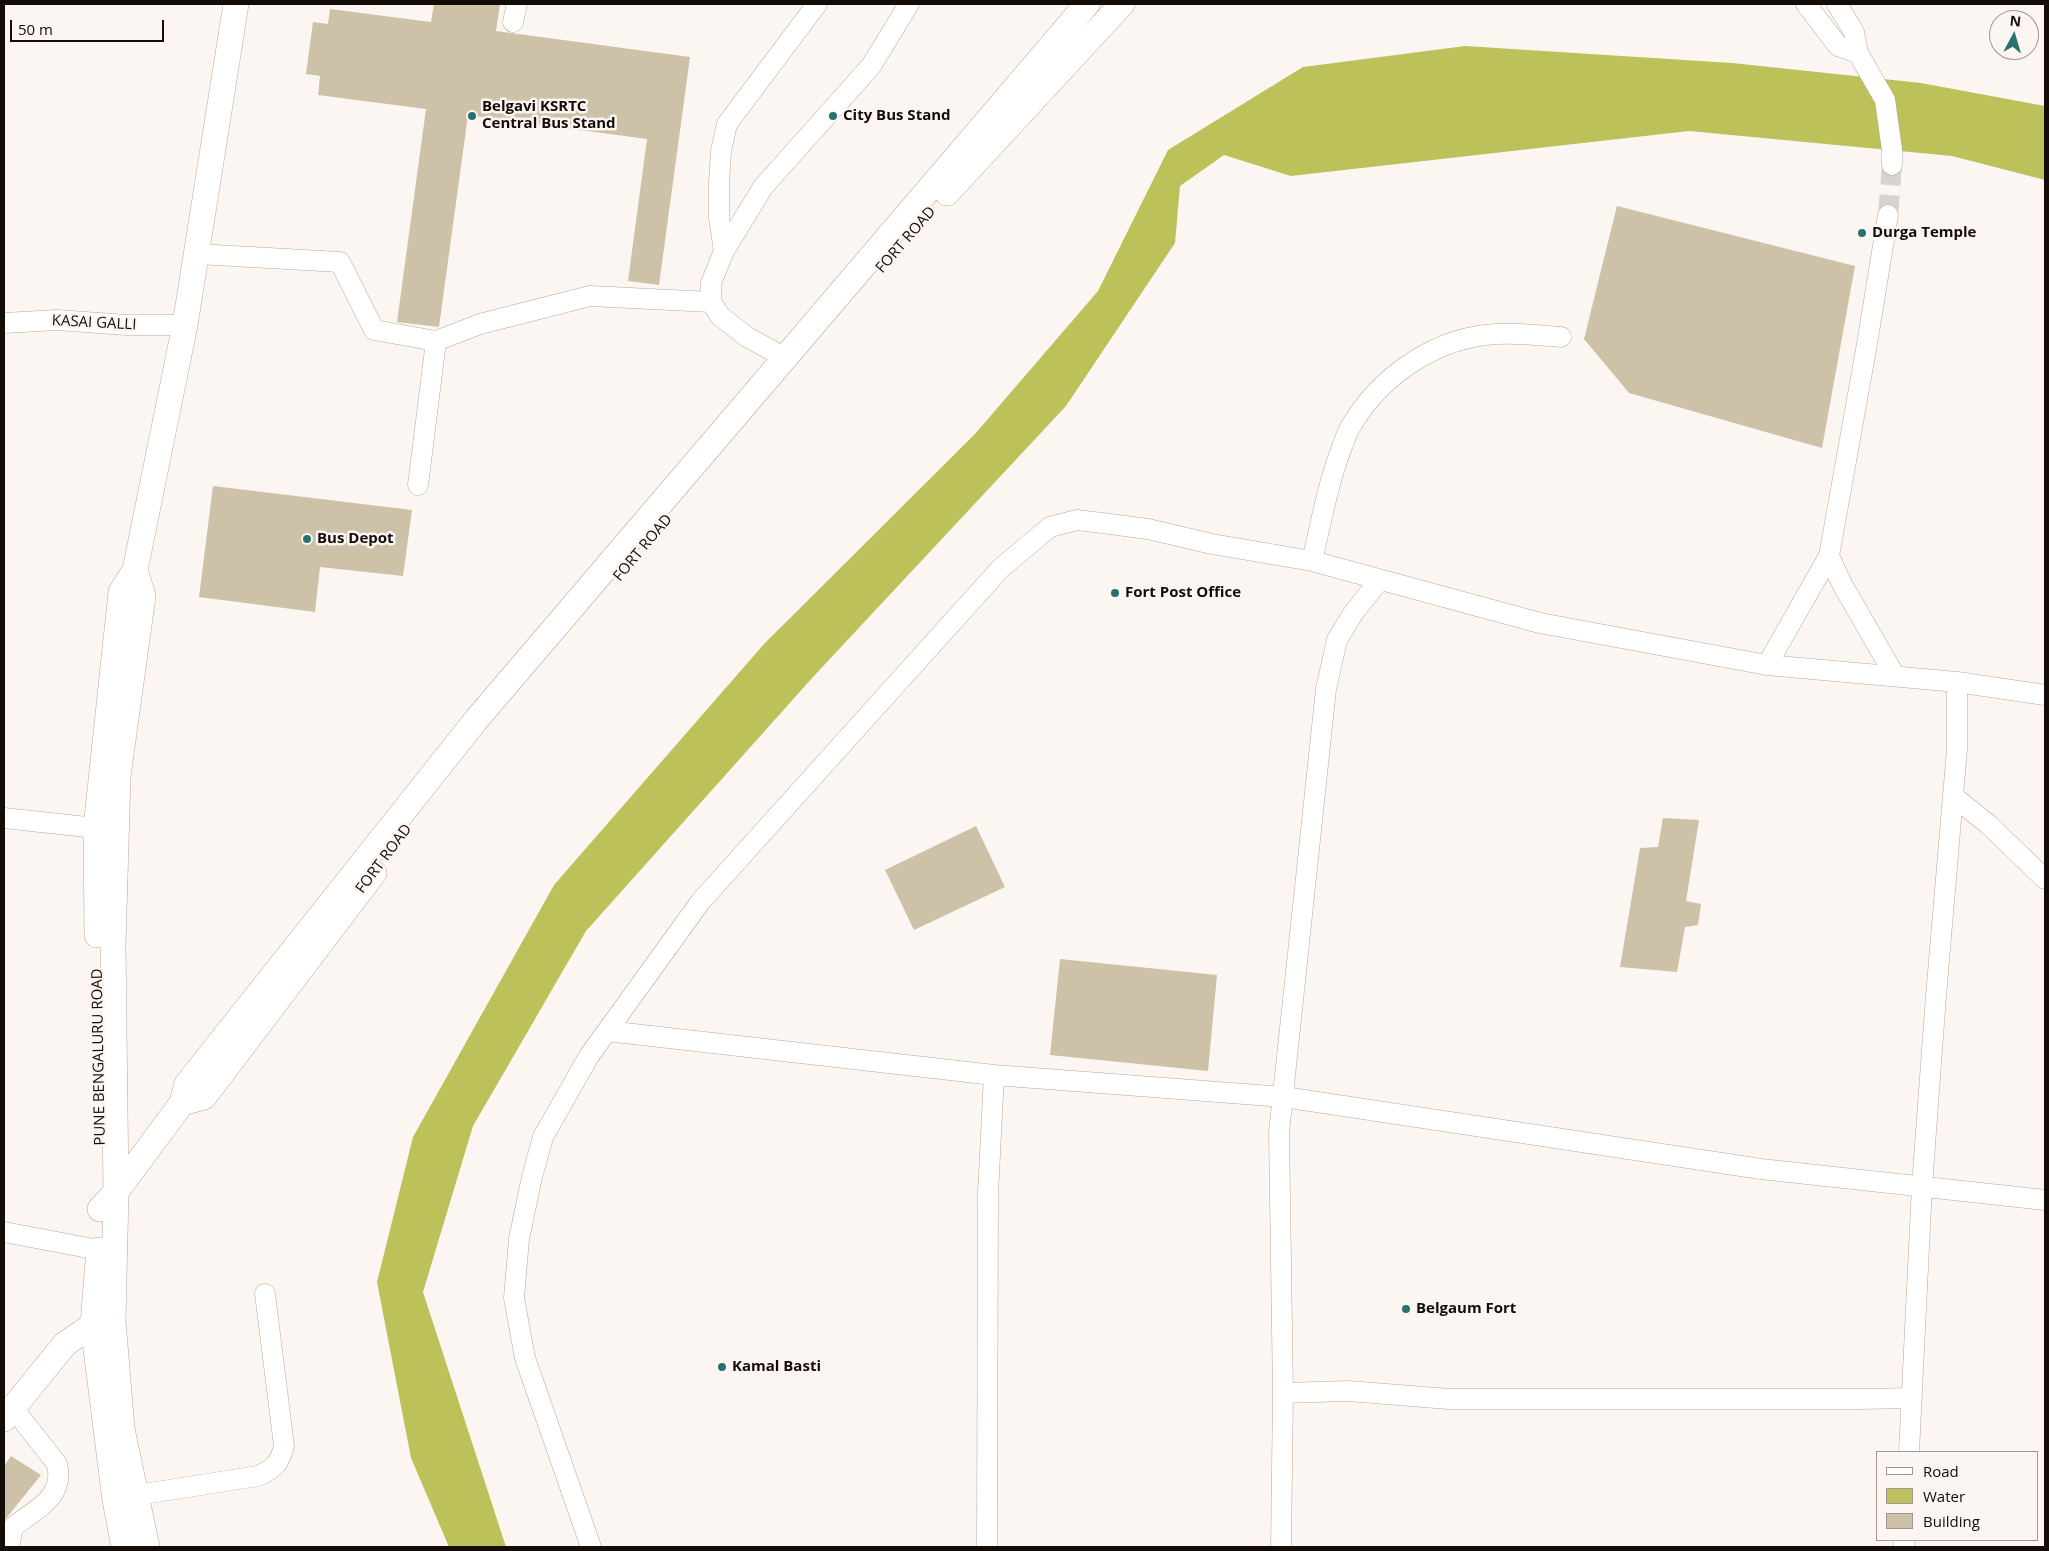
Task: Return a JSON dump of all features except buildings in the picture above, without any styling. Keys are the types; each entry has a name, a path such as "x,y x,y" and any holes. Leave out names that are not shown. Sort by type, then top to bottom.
{"main road":[{"path":"147,1547 122,1429 103,1323 108,1201 118,776 143,596 135,570 185,325 236,4"},
{"name":"FORT ROAD","path":"108,1201 182,1103 204,1097 435,793 1087,4"},
{"name":"FORT ROAD","path":"791,361 1122,4"},
{"name":"PUNE BENGALURU ROAD","path":"124,1547 115,1500 99,1250 108,1201 101,1166 96,828 121,592 135,570"},
{"path":"8,1414 65,1344 103,1323"}],"street":[{"path":"724,251 719,218 719,192 721,152 727,124 817,4"},
{"path":"791,361 747,337 720,316 711,302 711,283 724,251 763,187 871,66 909,4"},
{"path":"1806,4 1838,46 1858,53"},
{"path":"1837,4 1854,32 1858,53 1885,100 1892,157"},
{"path":"1767,665 1829,556 1888,215"},
{"path":"197,254 340,262 374,330 436,341 480,324 590,296 711,302"},
{"name":"KASAI GALLI","path":"4,323 57,320 127,325 185,325"},
{"path":"1312,561 1336,463 1350,426 1380,387 1412,361 1449,344 1484,335 1516,334 1561,337"},
{"path":"418,485 436,341"},
{"path":"591,1547 525,1358 514,1298 519,1239 532,1177 543,1137 589,1056 701,901 1001,568 1050,527 1077,520 1148,529 1212,544 1312,561 1540,623 1767,665 1957,682 2045,695"},
{"path":"1829,556 1842,584 1895,676"},
{"path":"1281,1547 1283,1393 1279,1132 1326,689 1337,640 1354,612 1380,580"},
{"path":"1909,1451 1922,1186 1957,749 1957,682"},
{"path":"1953,796 1989,825 2045,879"},
{"path":"4,818 96,828"},
{"path":"608,1031 994,1075 1284,1097 1761,1169 2045,1200"},
{"path":"987,1547 988,1194 994,1075"},
{"path":"4,1232 99,1250"},
{"path":"137,1495 258,1476 272,1470 281,1460 284,1446 265,1294"},
{"path":"1283,1393 1348,1391 1449,1399 1912,1398"},
{"path":"8,1414 57,1464 60,1476 58,1487 51,1498 13,1527 9,1547"}],"water":[{"path":"1465,46 1732,63 1921,83 2045,106 2045,180 1952,156 1689,131 1291,176 1224,155 1180,186 1175,243 1066,406 813,677 586,931 473,1126 423,1292 506,1547 449,1547 411,1458 377,1282 413,1137 554,885 764,644 975,434 1098,291 1168,150 1303,67"}],"tunnel":[{"path":"1888,215 1892,165"}],"place":[{"name":"Belgavi KSRTC Central Bus Stand","path":"472,116"},
{"name":"City Bus Stand","path":"833,116"},
{"name":"Durga Temple","path":"1862,233"},
{"name":"Bus Depot","path":"307,539"},
{"name":"Fort Post Office","path":"1115,593"},
{"name":"Belgaum Fort","path":"1406,1309"},
{"name":"Kamal Basti","path":"722,1367"}]}
